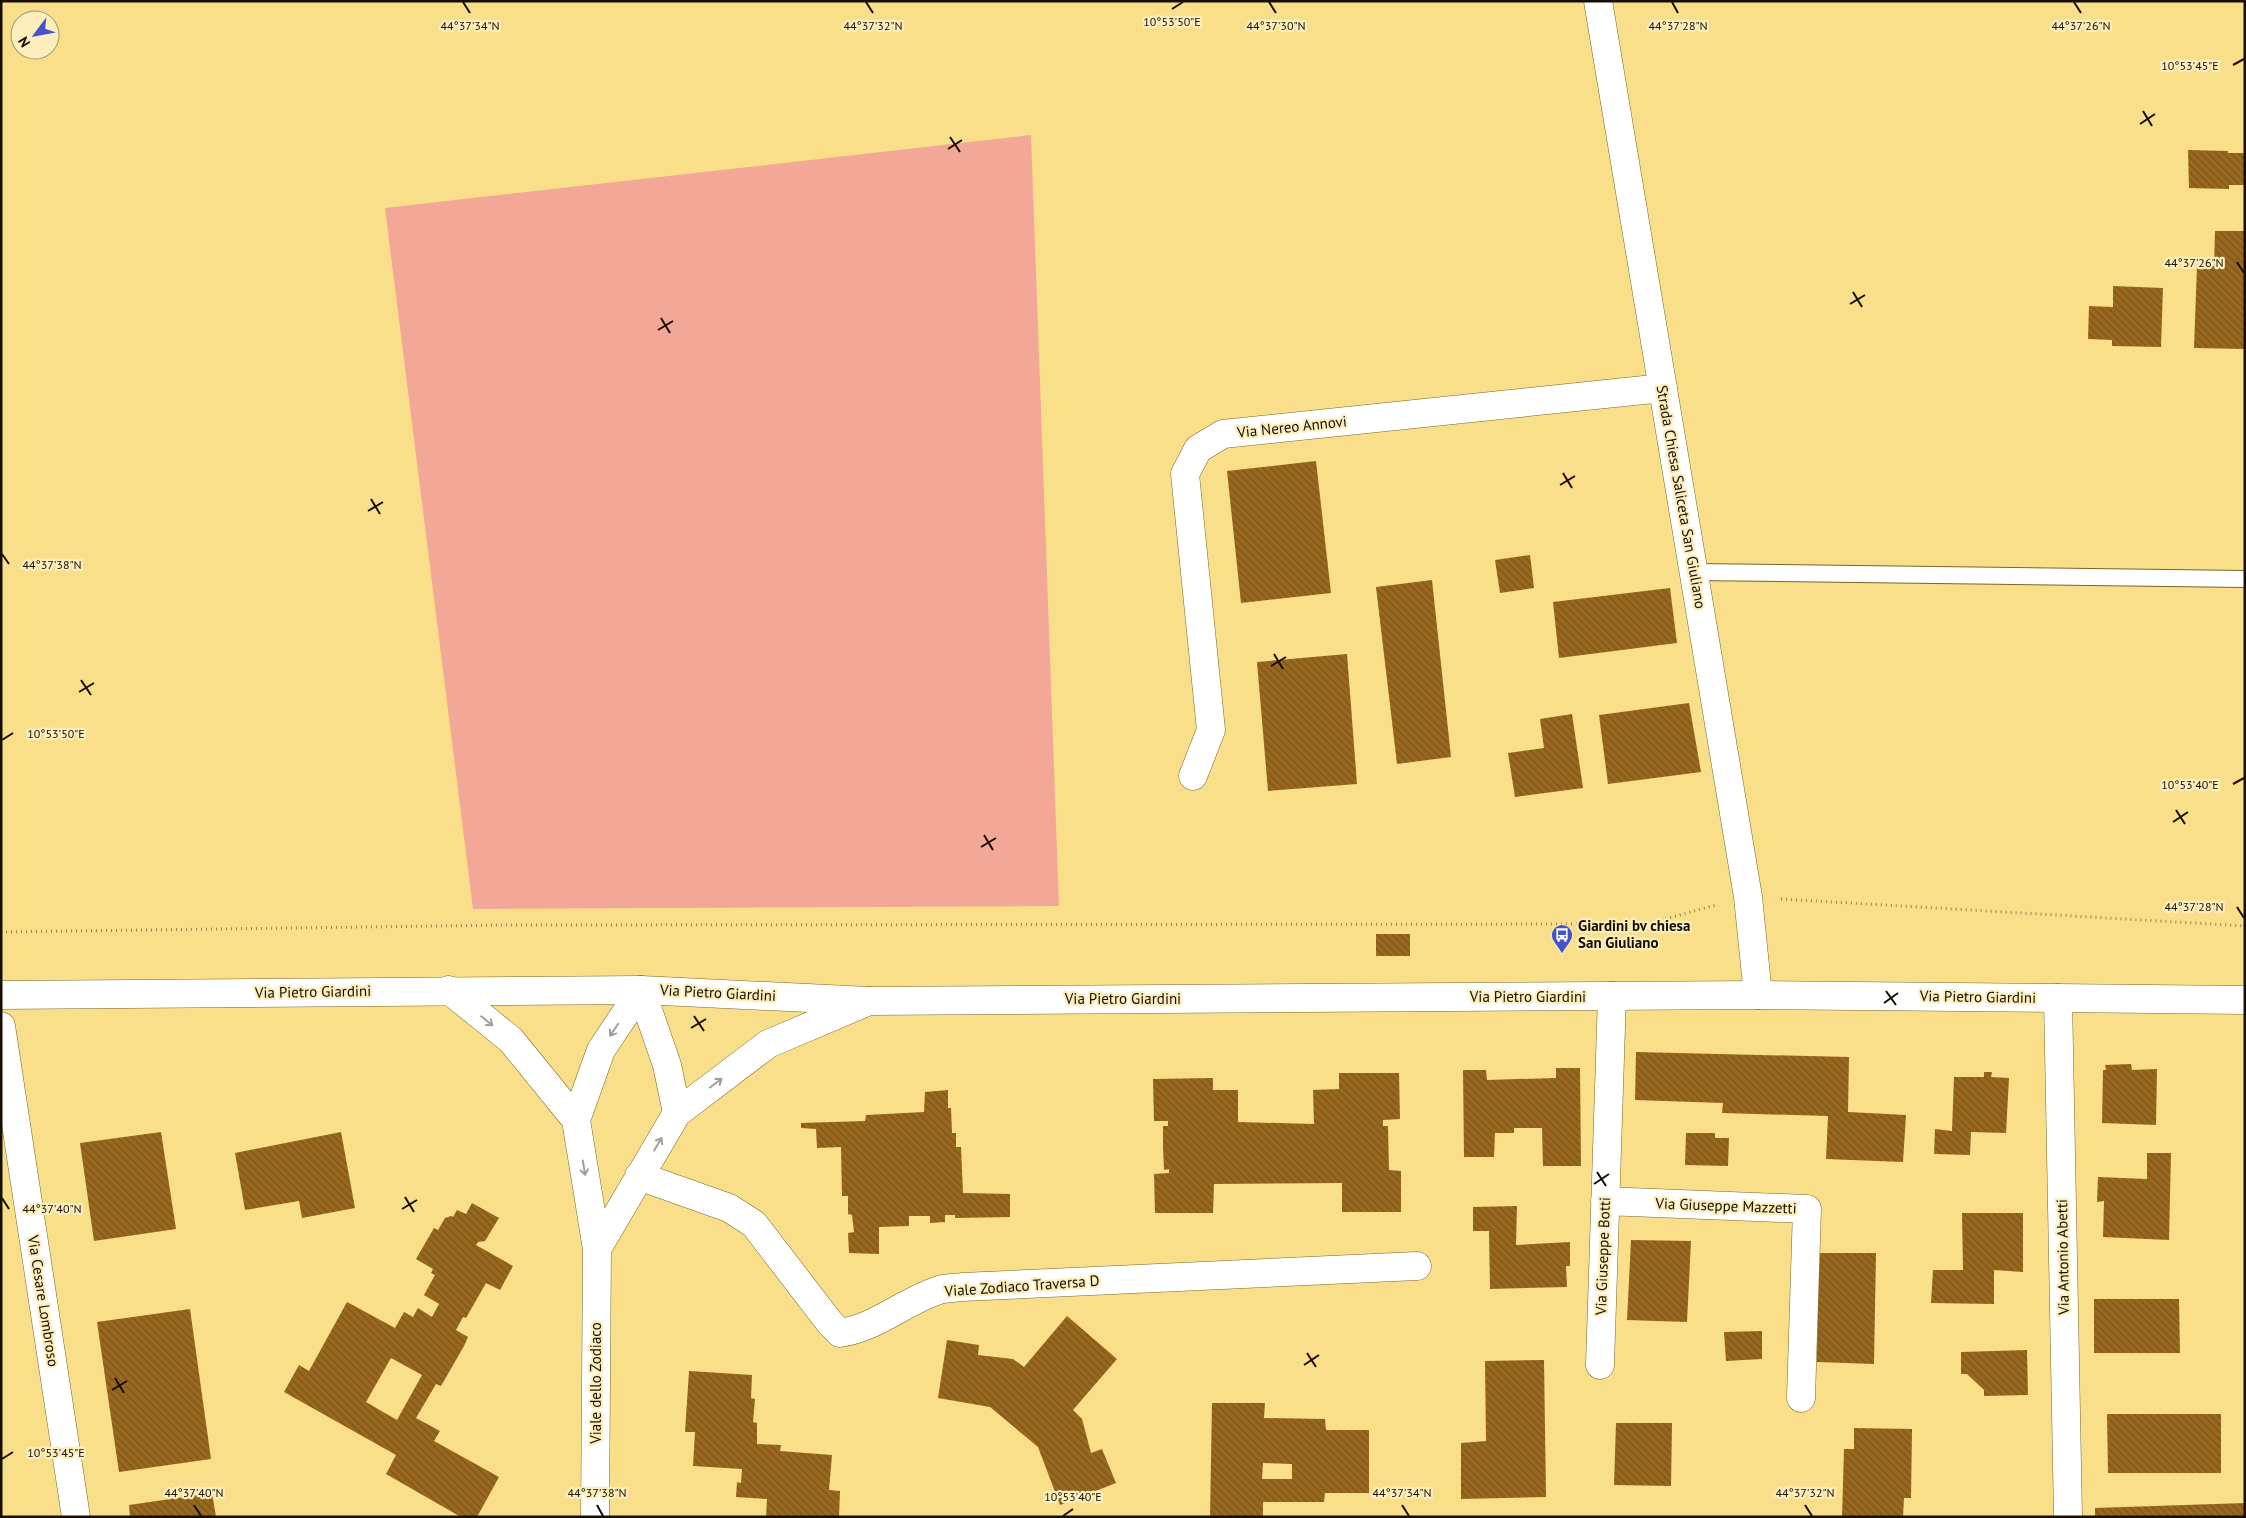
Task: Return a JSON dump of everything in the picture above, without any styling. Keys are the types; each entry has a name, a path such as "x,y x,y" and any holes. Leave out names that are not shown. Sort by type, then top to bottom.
{"street":[{"name":"Strada Chiesa Saliceta San Giuliano","path":"1598,1 1748,897 1758,994"},
{"name":"Via Nereo Annovi","path":"1193,776 1211,730 1185,474 1198,449 1223,434 1663,388"},
{"name":"Viale dello Zodiaco","path":"449,990 511,1040 576,1120"},
{"name":"Via Pietro Giardini","path":"1,995 641,990 869,1000 1758,994 2245,1000"},
{"path":"641,990 667,1066 677,1113"},
{"name":"Viale dello Zodiaco","path":"595,1517 597,1249 576,1120 601,1050 641,990"},
{"name":"Via Giuseppe Botti","path":"1600,1365 1612,996"},
{"name":"Via Antonio Abetti","path":"2058,998 2068,1517"},
{"name":"Viale dello Zodiaco","path":"597,1249 677,1113 768,1044 869,1000"},
{"name":"Via Cesare Lombroso","path":"1,1026 76,1517"},
{"name":"Viale Zodiaco Traversa D","path":"639,1176 729,1208 754,1224 830,1323 840,1333 857,1331 911,1302 941,1290 962,1287 1417,1266"},
{"name":"Via Giuseppe Mazzetti","path":"1605,1201 1807,1209 1800,1398"}],"lane":[{"path":"1694,572 2245,579"}],"path":[{"path":"1,932 507,925 1647,924 1748,897 2245,926"}],"shaded area":[{"path":"1031,135 1059,906 473,909 385,208"}],"building":[{"path":"2188,150 2245,153 2245,185 2229,185 2229,189 2189,188"},
{"path":"2215,231 2245,231 2245,349 2194,348 2197,266 2214,266"},
{"path":"2113,286 2163,288 2161,347 2112,346 2112,340 2088,339 2089,306 2113,307"},
{"path":"1316,461 1331,593 1241,603 1227,471"},
{"path":"1530,555 1534,588 1500,593 1495,560"},
{"path":"1432,580 1451,757 1397,764 1376,587"},
{"path":"1670,588 1677,643 1559,658 1553,602"},
{"path":"1347,654 1357,784 1268,791 1257,662"},
{"path":"1689,703 1701,772 1608,784 1599,715"},
{"path":"1572,714 1583,788 1515,797 1508,753 1544,748 1540,719"},
{"path":"1376,934 1410,934 1410,956 1376,956"},
{"path":"1636,1052 1849,1057 1848,1112 1906,1115 1903,1162 1826,1159 1828,1116 1722,1113 1723,1103 1635,1100"},
{"path":"2131,1064 2132,1070 2157,1069 2156,1125 2102,1123 2103,1070 2106,1070 2105,1065"},
{"path":"1556,1068 1580,1068 1581,1166 1543,1166 1542,1128 1514,1128 1514,1133 1495,1133 1494,1157 1464,1157 1463,1070 1486,1070 1487,1080 1556,1078"},
{"path":"1984,1072 1992,1072 1991,1077 2009,1078 2006,1133 1971,1132 1970,1155 1934,1154 1935,1129 1952,1131 1954,1077 1984,1077"},
{"path":"1339,1073 1399,1073 1400,1119 1383,1120 1383,1126 1388,1126 1389,1170 1401,1171 1401,1212 1342,1212 1342,1183 1214,1184 1213,1213 1155,1213 1154,1174 1169,1173 1169,1169 1164,1170 1163,1147 1163,1126 1168,1126 1168,1121 1154,1121 1153,1079 1213,1078 1213,1090 1238,1090 1238,1122 1314,1124 1313,1090 1339,1089"},
{"path":"948,1090 948,1108 951,1108 952,1133 956,1133 956,1147 961,1147 963,1193 1010,1194 1010,1217 955,1218 955,1215 945,1215 945,1222 930,1223 930,1216 909,1216 909,1226 879,1227 879,1254 849,1253 848,1233 854,1232 852,1215 848,1214 848,1196 842,1196 841,1147 817,1148 816,1129 801,1128 801,1123 865,1121 866,1115 924,1112 925,1092"},
{"path":"161,1132 176,1229 94,1241 80,1143"},
{"path":"341,1132 355,1208 302,1218 299,1201 245,1210 235,1153"},
{"path":"1686,1133 1715,1133 1715,1138 1729,1138 1728,1166 1685,1165"},
{"path":"2147,1153 2171,1153 2169,1240 2103,1237 2104,1201 2097,1202 2098,1177 2147,1179"},
{"path":"472,1203 499,1218 485,1241 478,1242 476,1245 513,1266 500,1290 486,1283 466,1318 463,1317 456,1330 468,1337 464,1346 441,1386 436,1384 416,1418 440,1431 434,1441 499,1477 477,1517 461,1517 386,1474 396,1455 284,1392 299,1365 309,1371 347,1302 395,1328 404,1312 413,1317 418,1308 432,1317 439,1304 424,1295 435,1275 431,1273 433,1269 416,1259 434,1228 438,1230 445,1218 453,1217 457,1210 466,1214","holes":["391,1358 422,1375 397,1420 366,1402"]},
{"path":"1517,1206 1516,1245 1570,1242 1570,1266 1566,1266 1567,1287 1490,1289 1489,1231 1473,1231 1473,1207"},
{"path":"1962,1213 2023,1213 2023,1272 1994,1270 1994,1304 1931,1303 1933,1270 1963,1270"},
{"path":"1631,1240 1691,1241 1687,1322 1627,1320"},
{"path":"1818,1253 1876,1253 1874,1364 1817,1362"},
{"path":"2094,1299 2179,1299 2180,1353 2094,1353"},
{"path":"190,1309 211,1459 119,1472 97,1322"},
{"path":"1067,1316 1117,1359 1073,1410 1082,1419 1091,1453 1102,1449 1116,1483 1060,1505 1038,1447 990,1407 938,1398 947,1340 979,1345 978,1355 1013,1359 1024,1367"},
{"path":"1762,1331 1762,1359 1726,1361 1724,1332"},
{"path":"2027,1350 2028,1395 1984,1396 1984,1390 1967,1374 1961,1374 1961,1352"},
{"path":"1544,1360 1546,1497 1461,1499 1461,1443 1486,1441 1485,1361"},
{"path":"689,1371 752,1375 751,1398 755,1399 753,1422 757,1423 757,1444 781,1445 780,1451 832,1455 829,1490 840,1491 839,1517 766,1517 767,1499 736,1497 737,1482 741,1483 742,1469 693,1466 695,1432 685,1432"},
{"path":"1212,1403 1265,1403 1264,1418 1325,1419 1326,1430 1369,1430 1369,1493 1325,1493 1324,1502 1263,1502 1263,1517 1210,1517","holes":["1263,1463 1292,1464 1292,1479 1262,1479"]},
{"path":"2107,1414 2221,1414 2221,1473 2108,1473"},
{"path":"1616,1423 1672,1423 1671,1486 1614,1485"},
{"path":"1854,1428 1912,1429 1911,1498 1904,1498 1903,1517 1842,1517 1844,1449 1854,1449"},
{"path":"212,1493 216,1517 130,1517 129,1505"},
{"path":"2245,1503 2245,1517 2095,1517 2095,1508"}],"place":[{"name":"Giardini bv chiesa San Giuliano","path":"1562,954"}]}
